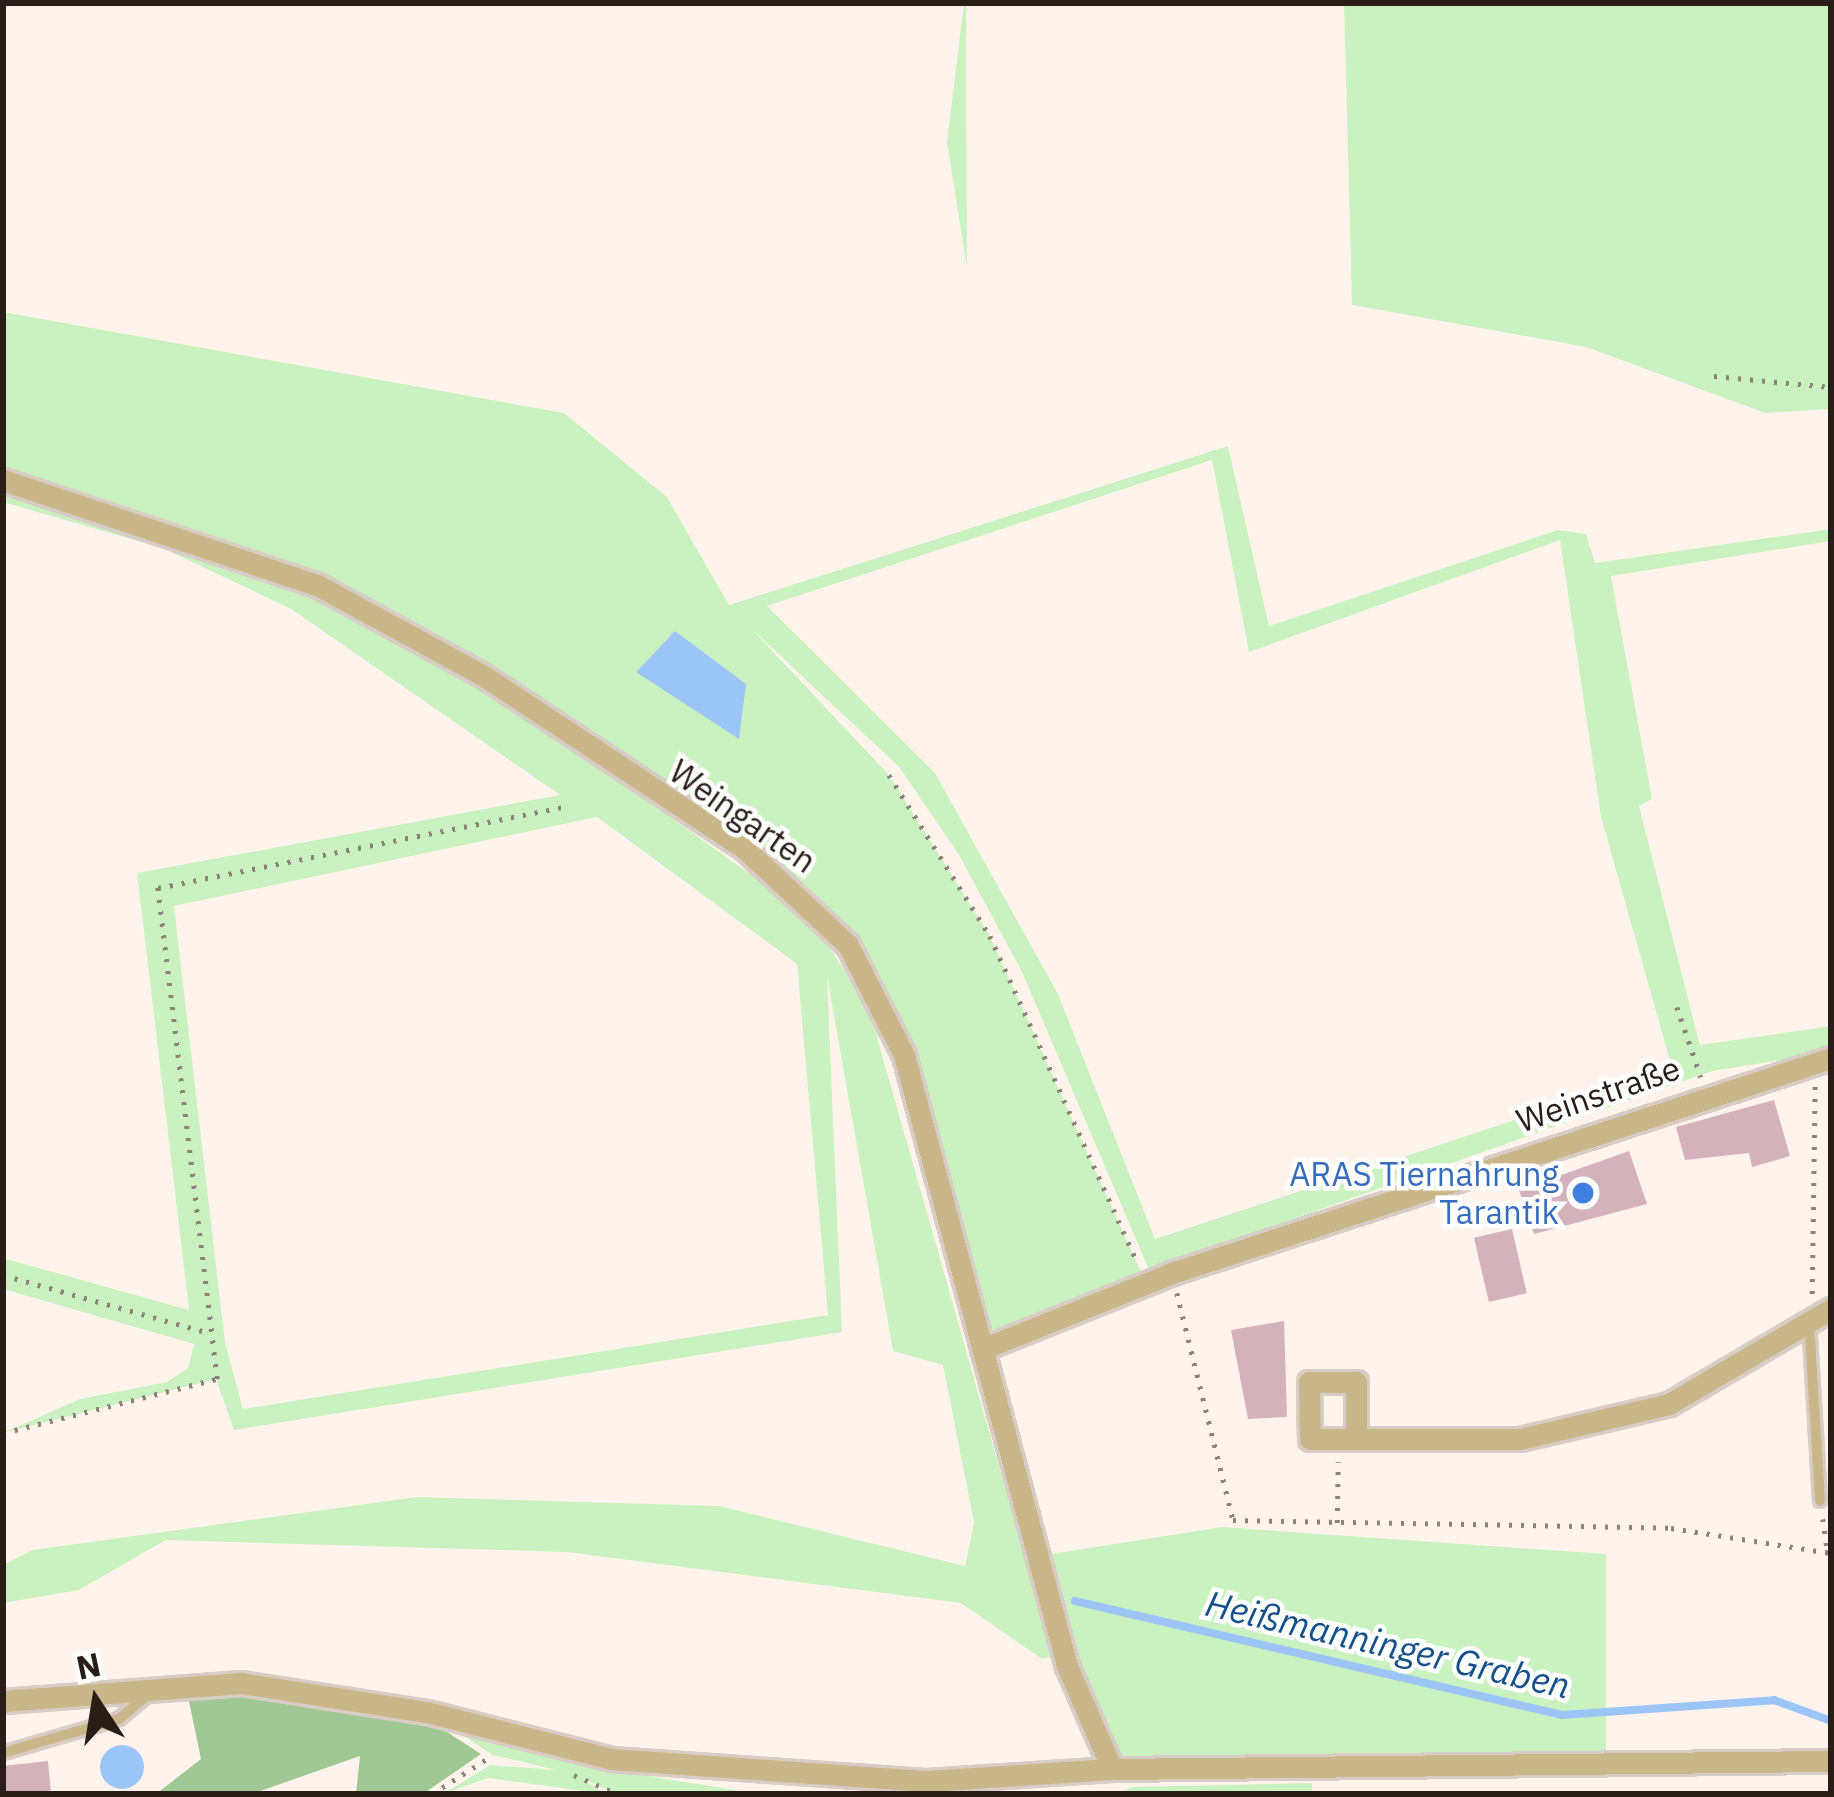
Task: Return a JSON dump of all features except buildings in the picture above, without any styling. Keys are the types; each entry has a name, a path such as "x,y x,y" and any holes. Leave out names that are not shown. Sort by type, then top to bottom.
{"street":[{"name":"Weingarten","path":"3,480 319,586 484,676 803,898 879,992 904,1055 1067,1666 1112,1768"},
{"name":"Weinstraße","path":"982,1349 1172,1273 1713,1090 1822,1060"},
{"path":"1347,1438 1520,1439 1670,1404 1818,1314"},
{"path":"3,1701 120,1685 152,1692 241,1683 711,1771 927,1781 1112,1768 1831,1761"}],"lane":[{"path":"1818,1314 1820,1501"},
{"path":"3,1753 119,1719 152,1692"}],"path":[{"path":"1714,376 1831,387"},
{"path":"889,775 990,936 1146,1283"},
{"path":"3,1433 217,1379 158,888 568,806"},
{"path":"1677,1007 1713,1090"},
{"path":"1818,1314 1822,1060"},
{"path":"1172,1273 1234,1520 1671,1528 1829,1552 1820,1501"},
{"path":"3,1275 209,1333"},
{"path":"1337,1523 1347,1438"},
{"path":"432,1794 493,1755 512,1759"},
{"path":"568,1772 618,1794"}],"green space":[{"path":"966,3 967,268 947,142"},
{"path":"1344,3 1831,3 1831,409 1765,413 1586,347 1352,305"},
{"path":"3,312 564,413 667,497 729,605 1228,446 1269,626 1558,530 1586,534 1595,563 1831,529 1831,541 1611,576 1652,799 1639,806 1700,1045 1831,1026 1831,1052 1712,1071 1149,1270 1022,972 959,855 899,767 752,629 889,775 990,936 1146,1283 982,1349 879,992 803,898 627,775 561,713 426,642 810,917 869,1009 1053,1656 1042,1659 961,1603 567,1552 166,1540 79,1590 3,1603 3,1565 32,1550 417,1497 719,1506 965,1566 974,1523 943,1365 893,1351 827,976 842,1332 234,1430 216,1379 3,1433 80,1399 167,1382 188,1368 194,1344 3,1289 3,1258 189,1310 137,873 560,795 291,609 165,549 3,502","holes":["1212,460 1249,652 1560,540 1601,817 1672,1068 1155,1239 1058,994 935,773 767,606","597,817 797,964 828,1315 243,1409 225,1342 174,906"]},
{"path":"1222,1527 1606,1554 1606,1764 1112,1769 1038,1556"},
{"path":"237,1689 427,1719 481,1754 423,1794 356,1794 360,1756 252,1794 156,1794 201,1759 187,1692"},
{"path":"427,1712 611,1759 624,1772 759,1794 618,1794 581,1778 605,1794 488,1778 443,1794 490,1765 556,1770 493,1755"},
{"path":"1312,1783 1312,1794 1120,1794 1132,1787"}],"water":[{"path":"675,631 746,684 739,739 636,672"},
{"path":"122,1745 138,1751 144,1767 138,1783 122,1789 106,1783 100,1767 106,1751"}],"waterway":[{"name":"Heißmanninger Graben","path":"1075,1601 1562,1715 1774,1700 1831,1721"}],"place":[{"name":"ARAS Tiernahrung Tarantik","path":"1583,1193"}]}
